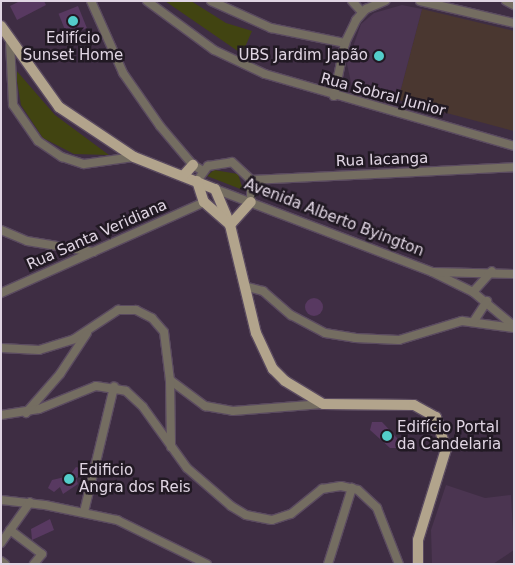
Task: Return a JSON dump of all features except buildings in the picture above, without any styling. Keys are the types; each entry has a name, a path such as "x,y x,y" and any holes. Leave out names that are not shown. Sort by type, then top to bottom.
{"main road":[{"name":"Avenida Alberto Byington","path":"1,26 59,107 134,157 216,188"},
{"path":"183,176 193,165"},
{"path":"196,181 204,202 230,225"},
{"path":"216,188 230,225 256,333 273,368 305,397 323,404 414,405 436,417 446,449 418,540 418,564"},
{"path":"230,225 251,202"}],"street":[{"path":"91,1 123,73 193,165 203,171"},
{"name":"Rua Sobral Junior","path":"147,1 191,36 236,62 334,96 514,146"},
{"path":"211,1 277,30 345,43"},
{"path":"352,1 362,12"},
{"path":"334,96 345,43 362,12 385,1"},
{"path":"420,1 514,23"},
{"path":"506,1 514,5"},
{"name":"Avenida Alberto Byington","path":"10,41 13,105 25,127 38,141 62,157 84,164 134,157"},
{"path":"196,181 203,171 217,162 232,162 251,180 251,202"},
{"name":"Rua Iacanga","path":"251,180 514,168"},
{"name":"Avenida Alberto Byington","path":"216,188 432,272 473,292 514,327"},
{"name":"Rua Santa Veridiana","path":"1,293 204,202"},
{"path":"1,230 27,241 93,252"},
{"path":"473,292 492,271"},
{"path":"432,272 492,271 514,274"},
{"path":"244,286 263,291 291,315 325,333 355,338 399,340 451,323 474,322 514,327"},
{"path":"474,322 487,302"},
{"path":"26,413 64,369 88,331 100,318 118,310 136,310 152,318 167,340 170,380 171,449"},
{"path":"1,348 38,350 88,331"},
{"path":"170,380 196,401 218,410 270,410 323,404"},
{"path":"84,512 114,387"},
{"path":"1,415 26,413 90,388 114,387 136,397 171,449 206,486 231,506 258,519 272,520 291,514 322,489 352,488 367,496 377,508 399,564"},
{"path":"328,564 352,488"},
{"path":"1,500 30,502 84,512 144,531 206,564"},
{"path":"1,543 30,502"},
{"path":"10,530 42,554 34,564"},
{"path":"1,561 5,564"}],"shaded area":[{"name":"UBS Jardim Japão","path":"402,5 422,9 398,100 352,87 347,64 361,24 374,13"},
{"path":"422,9 514,31 514,131 398,100"},
{"path":"446,485 485,498 511,495 514,550 493,564 432,564 431,530"}],"green space":[{"path":"165,1 191,1 226,23 252,31 242,54"},
{"path":"15,69 55,115 109,155 74,154 43,138 21,105"},
{"path":"214,170 238,174 243,190 207,176"}],"place":[{"name":"Edifício Sunset Home","path":"73,21"},
{"name":"UBS Jardim Japão","path":"379,56"},
{"name":"Edifício Portal da Candelaria","path":"387,436"},
{"name":"Edificio Angra dos Reis","path":"69,479"}]}
